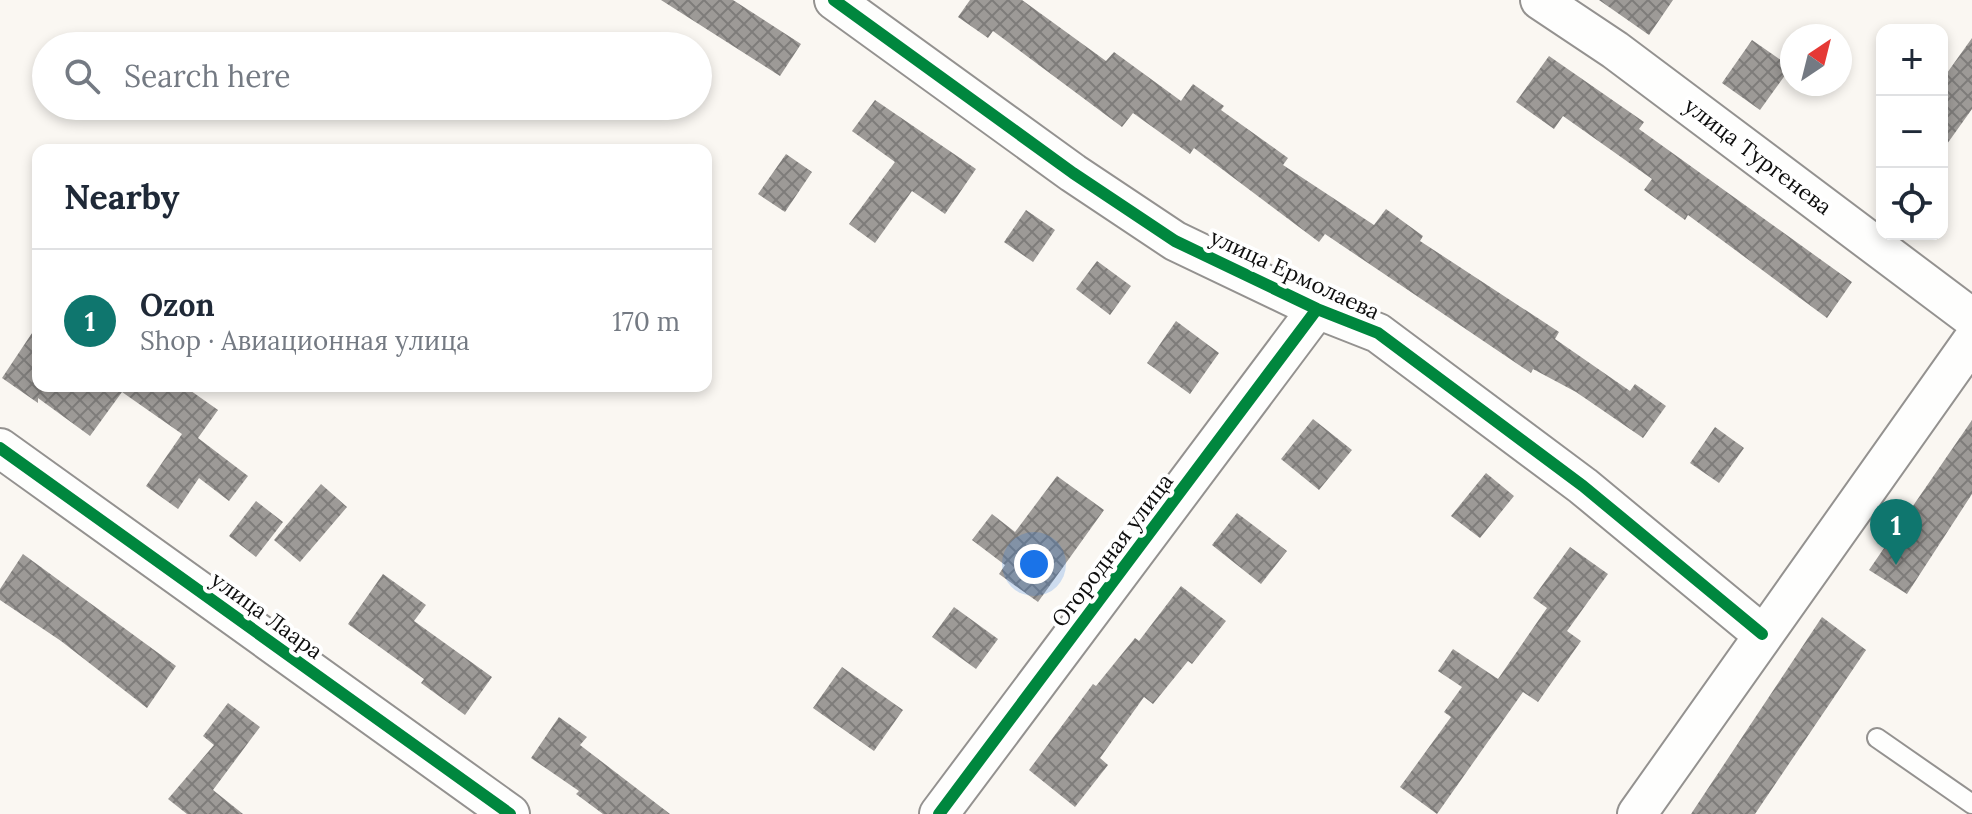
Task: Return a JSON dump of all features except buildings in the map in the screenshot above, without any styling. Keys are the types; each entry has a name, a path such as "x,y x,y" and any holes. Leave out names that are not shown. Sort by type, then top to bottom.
{"street":[{"name":"улица Ермолаева","path":"834,0 1073,173 1175,241 1317,309 1378,333 1583,486 1762,634"},
{"name":"улица Тургенева","path":"1540,0 1627,60 1972,318"},
{"name":"Огородная улица","path":"939,814 1317,309"},
{"path":"1637,814 1972,341"},
{"name":"улица Лаара","path":"0,448 510,814"}],"lane":[{"path":"1877,738 1972,804"}],"cycle path":[{"path":"834,0 1073,173 1175,241 1317,309 1378,333 1583,486 1762,634"},
{"path":"939,814 1317,309"},
{"path":"0,448 510,814"}],"place":[{"name":"Ozon","path":"1896,565"}]}
